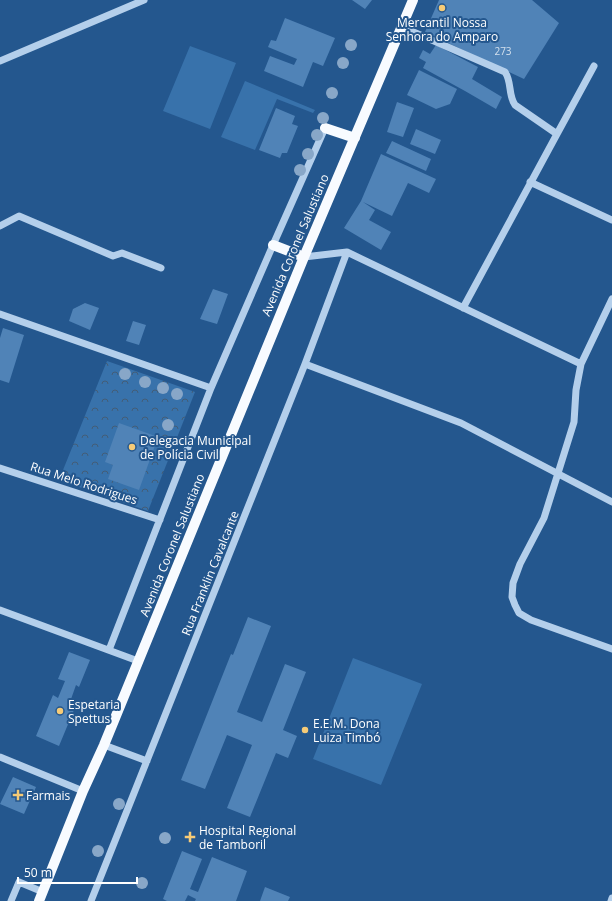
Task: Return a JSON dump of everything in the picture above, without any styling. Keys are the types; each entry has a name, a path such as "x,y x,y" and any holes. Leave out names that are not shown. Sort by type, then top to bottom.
{"main road":[{"name":"Avenida Coronel Salustiano","path":"41,896 304,257 413,0"},
{"path":"325,128 355,138"},
{"path":"273,245 304,257"}],"street":[{"path":"0,61 144,0"},
{"path":"402,26 505,72 508,77 512,100 515,105 557,134"},
{"path":"463,308 594,66"},
{"path":"109,650 211,388 325,128"},
{"path":"530,182 612,220"},
{"path":"0,226 19,216 113,256 122,253 161,268"},
{"path":"304,257 347,252 581,364"},
{"name":"Rua Franklin Cavalcante","path":"92,901 305,364 347,252"},
{"path":"612,298 581,364 576,390 574,422 544,518 520,564 513,583 512,596 520,613 531,620 612,649"},
{"path":"0,314 211,388"},
{"path":"305,364 461,423 612,502"},
{"name":"Rua Melo Rodrigues","path":"0,468 160,520"},
{"path":"0,610 138,661"},
{"path":"104,745 147,761"},
{"path":"0,757 84,791"},
{"path":"11,901 19,882 41,896"}],"green space":[{"path":"190,46 236,63 210,129 163,111"},
{"path":"245,81 315,110 313,113 277,99 255,150 221,137"},
{"path":"107,361 195,392 148,511 59,480"},
{"path":"353,658 422,684 381,785 313,759"}],"building":[{"path":"352,0 372,0 365,9"},
{"path":"439,0 532,0 559,23 524,79 425,32"},
{"path":"285,18 335,38 323,66 313,62 303,87 264,71 270,56 294,65 297,59 268,47 271,40 276,41"},
{"path":"436,45 478,67 472,79 502,97 496,109 423,68 426,62 419,58 423,50 430,54"},
{"path":"419,70 457,89 450,104 436,109 407,95"},
{"path":"397,102 414,108 403,137 387,132"},
{"path":"276,108 295,116 292,124 298,126 287,153 282,153 280,158 259,150"},
{"path":"416,129 441,140 435,154 410,144"},
{"path":"392,141 431,159 426,171 386,153"},
{"path":"381,154 436,179 429,193 408,183 392,216 363,202 375,210 369,220 391,232 381,250 344,228 361,201"},
{"path":"213,289 228,294 217,324 200,319"},
{"path":"85,303 99,308 90,330 69,321 73,309"},
{"path":"133,321 146,325 139,345 126,341"},
{"path":"3,328 24,335 9,383 0,380 0,338"},
{"name":"Delegacia Municipal de Polícia Civil","path":"119,423 158,437 139,490 108,479 113,465 105,462"},
{"path":"248,617 271,626 237,712 262,722 285,664 306,672 283,730 297,736 288,758 276,753 250,817 227,808 252,745 227,735 205,789 181,780 231,654 233,655"},
{"path":"69,652 90,660 79,687 76,685 70,702 76,705 59,746 36,736 53,695 58,698 65,681 58,679"},
{"name":"Farmais","path":"13,777 36,787 24,814 0,804"},
{"path":"182,851 202,859 190,889 198,892 212,857 247,871 236,901 195,901 196,899 188,895 185,901 167,901 163,899"},
{"path":"265,887 290,897 288,901 260,901"}],"place":[{"name":"Mercantil Nossa Senhora do Amparo","path":"442,8"},
{"name":"Delegacia Municipal de Polícia Civil","path":"132,447"},
{"name":"Espetaria Spettus","path":"60,711"},
{"name":"E.E.M. Dona Luiza Timbó","path":"305,730"},
{"name":"Farmais","path":"18,795"},
{"name":"Hospital Regional de Tamboril","path":"190,837"}]}
